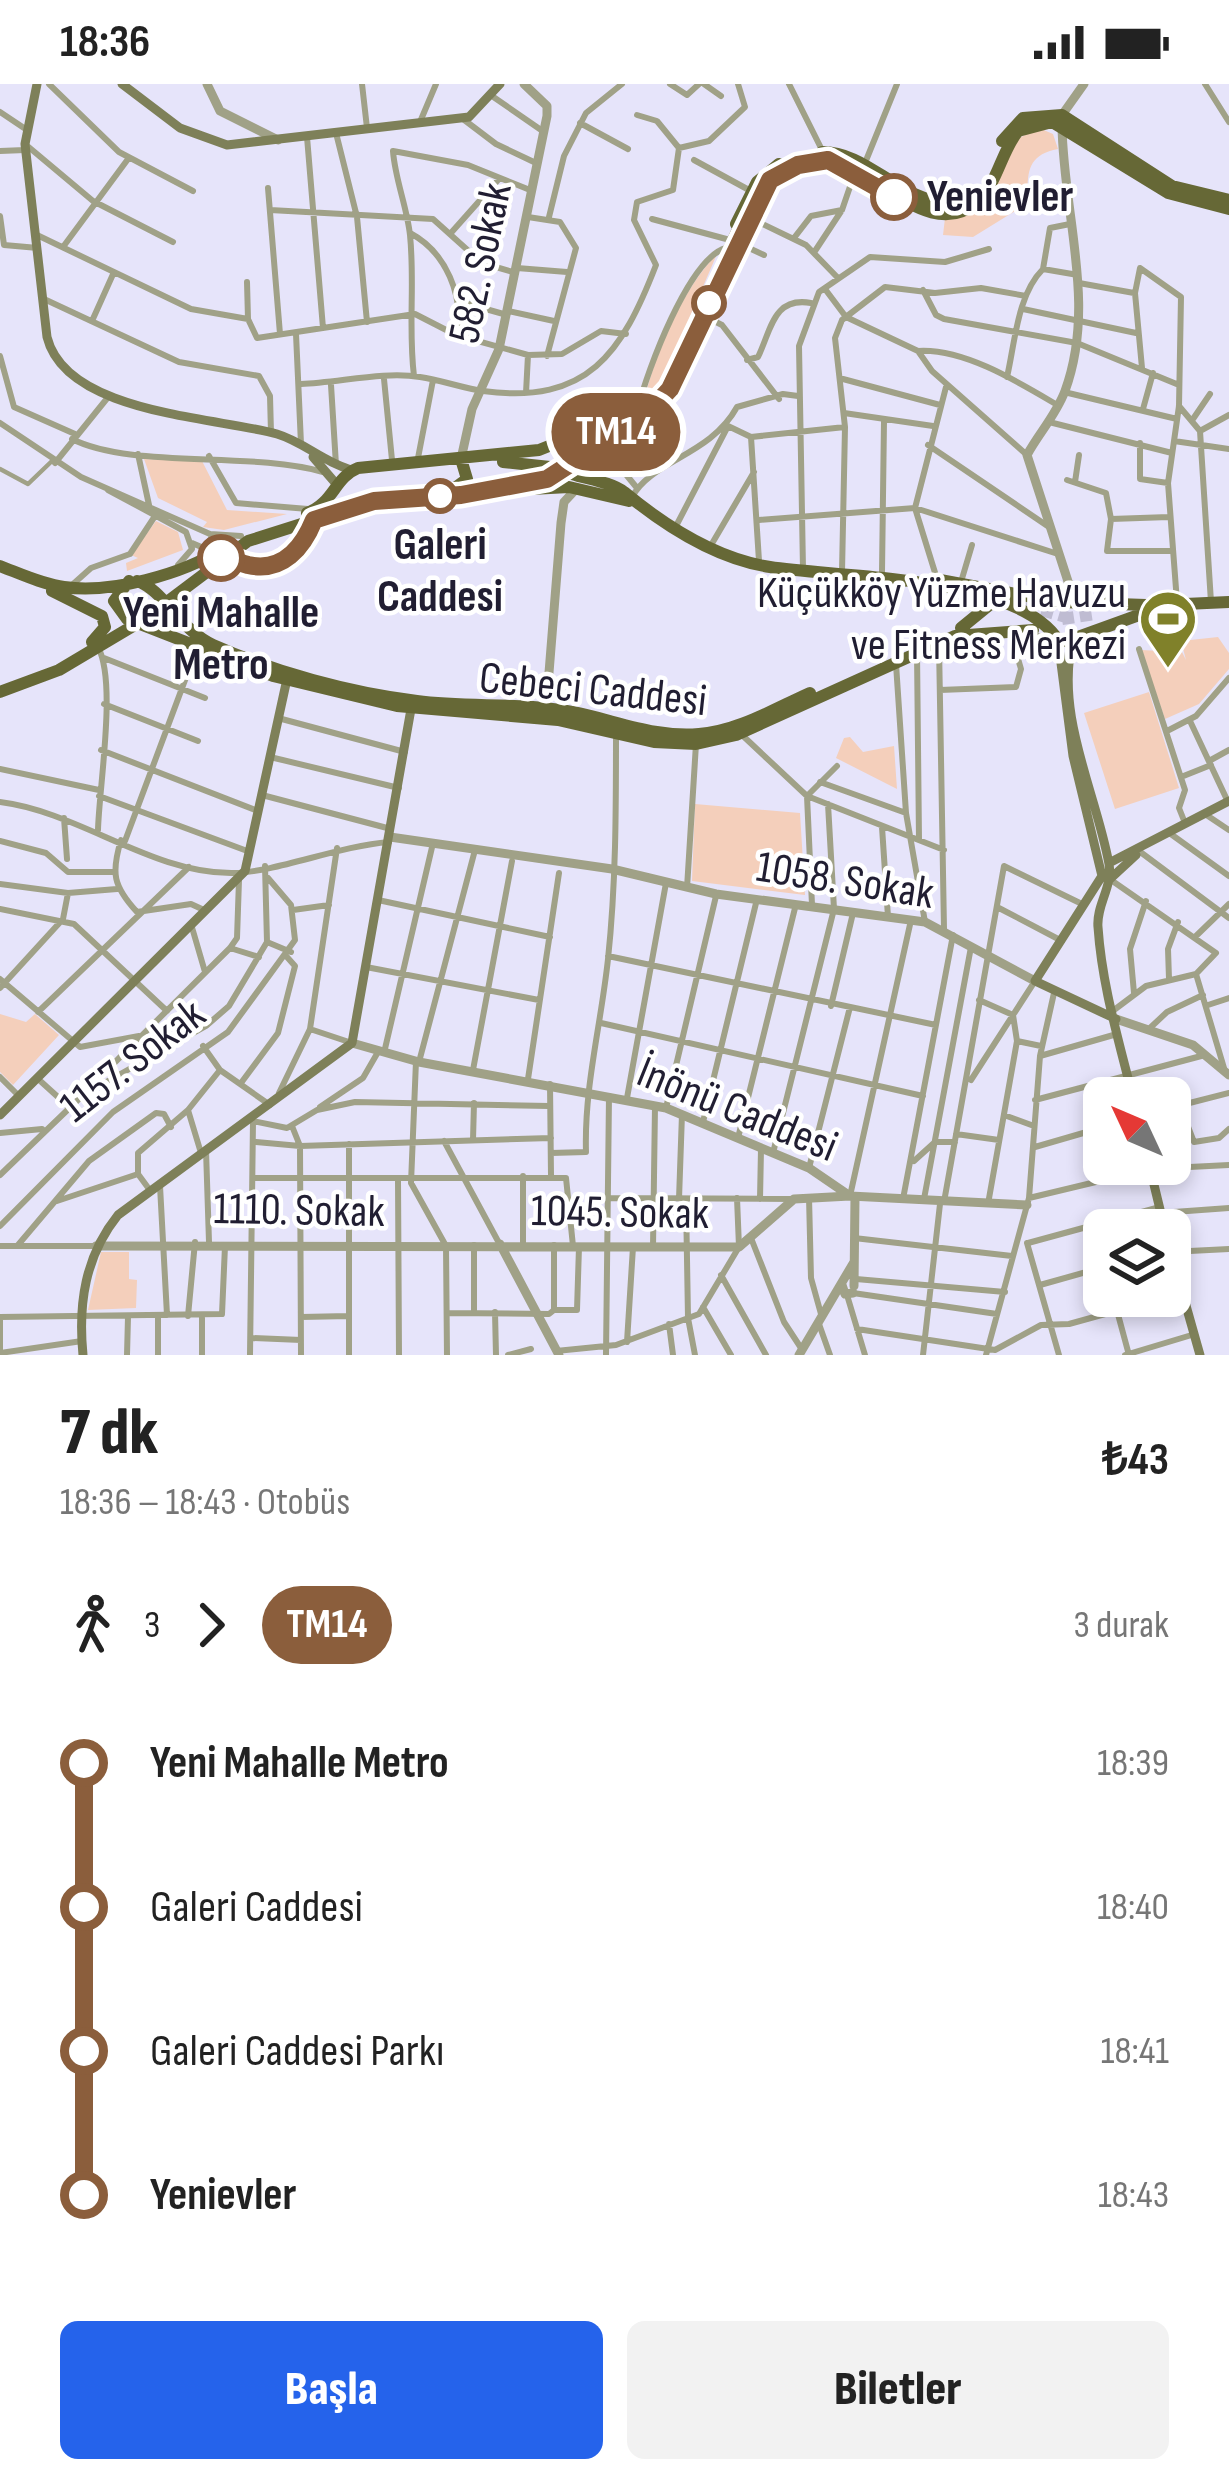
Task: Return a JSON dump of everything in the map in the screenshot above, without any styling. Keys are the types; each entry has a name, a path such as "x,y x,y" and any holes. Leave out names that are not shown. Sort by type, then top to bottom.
{"main road":[{"path":"37,84 24,128 43,298 55,357 76,377 162,413 271,433 304,446 334,475 348,499 442,496 571,478"},
{"path":"122,84 180,128 227,146 463,118 476,115 500,84"},
{"path":"503,489 541,488 571,478 665,396 704,316 750,191 774,167 823,152 843,154 906,203 961,210 984,194 1018,131 1062,120 1168,194 1229,205"},
{"path":"478,459 560,444 638,412 665,382 764,186 785,170 828,160 860,169"},
{"path":"560,444 572,452 571,478"},
{"path":"442,496 465,483 468,472 461,459"},
{"path":"0,566 70,588 130,580 202,560 241,536 317,509 334,475 392,460 478,459 550,467 571,478 621,490 675,528 759,565 924,582 989,598 1011,591"},
{"path":"0,692 101,653 178,589 248,542 374,501"},
{"path":"845,573 882,572 962,582 1080,603 1148,608 1229,602"},
{"path":"30,578 104,621 97,639 41,676"},
{"path":"937,579 1032,613 1066,639"},
{"path":"130,580 148,585 162,603"},
{"path":"130,580 119,589 114,604 137,623"},
{"path":"178,589 176,607 183,627"},
{"path":"962,628 980,615 989,598"},
{"name":"Cebeci Caddesi","path":"162,603 183,627 220,648 293,676"},
{"path":"1080,603 1055,614 1066,639 1077,737 1109,863 1110,879 1097,918 1107,998 1128,1077"},
{"path":"1035,982 1102,872 1072,756 1062,668 1066,639 1080,603"},
{"path":"1066,639 1080,603"},
{"name":"Cebeci Caddesi","path":"137,623 197,648 411,705 546,714 679,735 737,732 928,638 962,628 1032,630"},
{"path":"944,640 1012,638 1032,630 1066,639"},
{"path":"1032,630 1054,652 1062,668"},
{"name":"Cebeci Caddesi","path":"546,714 616,734 696,744 737,732 944,640 1032,630"},
{"path":"0,1115 242,874 278,718 293,676"},
{"path":"83,1355 80,1317 96,1246 118,1215 154,1185 253,1121 352,1043 411,705"},
{"path":"1109,863 1228,802"},
{"path":"1110,879 1139,850"},
{"path":"1085,906 1097,918"},
{"name":"1058. Sokak","path":"1035,982 1091,1009 1115,1015"},
{"path":"1091,1009 1107,998"},
{"path":"1189,1317 1200,1355"}],"street":[{"path":"49,84 128,159 193,191"},
{"path":"207,84 214,106 278,140"},
{"path":"362,84 367,129"},
{"path":"420,122 436,84"},
{"name":"582. Sokak","path":"461,459 480,391 500,349 544,132 547,106 524,84"},
{"path":"607,84 619,87"},
{"path":"670,84 686,95 702,84 721,96"},
{"path":"679,148 709,141 738,114 747,102 738,84"},
{"path":"790,84 823,152"},
{"path":"814,250 842,210 897,84"},
{"path":"1027,455 1059,406 1077,343 1078,279 1062,120 1084,84"},
{"path":"1205,84 1229,122"},
{"path":"549,218 555,184 580,123 619,87"},
{"path":"492,96 544,132"},
{"path":"0,112 24,128"},
{"path":"301,384 414,376 480,391 526,393 561,386 596,367 626,334 656,265 636,226 634,208 642,197 673,190 679,148 657,121 637,115"},
{"path":"463,118 496,144 536,163"},
{"path":"227,146 241,136 241,121"},
{"path":"580,123 628,149"},
{"path":"336,133 357,217 368,322"},
{"path":"307,137 323,328"},
{"path":"0,151 25,147 93,201 172,242"},
{"path":"414,376 407,326 415,314 410,233 393,151 468,165 530,190"},
{"path":"63,247 128,159"},
{"path":"694,160 750,191"},
{"path":"450,234 498,180"},
{"path":"268,188 280,335"},
{"path":"270,210 433,220 482,263 568,272"},
{"path":"794,238 811,216 842,210"},
{"path":"0,216 6,247 38,248"},
{"path":"528,217 560,222 576,248 547,356"},
{"path":"748,218 814,250 838,278"},
{"path":"652,219 764,255"},
{"path":"1007,377 1026,296 1043,269 1050,228 1072,224"},
{"path":"410,233 434,255 461,302 456,335"},
{"path":"37,235 191,309 248,319"},
{"path":"638,412 656,351 700,267 731,244"},
{"path":"802,569 799,346 812,303 824,288 878,255 945,262 989,248"},
{"path":"1142,368 1135,293 1140,268 1181,297 1179,406 1168,483 1178,605"},
{"path":"1043,269 1135,293"},
{"path":"92,321 114,272"},
{"path":"247,282 248,331 256,338 415,314 456,335 528,355 572,350 601,331 626,334"},
{"path":"845,573 843,379 835,338 846,317 885,287 981,288 1026,296"},
{"path":"824,288 846,317 918,351 942,352 1007,377 1059,406"},
{"path":"923,290 936,315 944,319 1077,343 1180,385"},
{"path":"43,298 179,362 259,376 270,396 271,433"},
{"path":"747,360 758,357 782,307 796,301 812,303"},
{"path":"461,302 554,321"},
{"path":"1023,309 1138,334"},
{"path":"704,316 722,325 779,399"},
{"path":"296,334 304,446"},
{"path":"918,351 947,385 1027,455 1058,554 1080,603"},
{"path":"526,393 528,355"},
{"path":"0,356 3,382 14,407 74,436 138,454 209,456 334,475 331,383"},
{"path":"1143,409 1154,373"},
{"path":"843,379 940,405"},
{"path":"384,380 392,460"},
{"path":"418,458 433,380"},
{"path":"937,579 914,508 947,385"},
{"path":"1064,392 1177,418"},
{"path":"0,469 28,484 54,462 112,394"},
{"path":"675,528 737,406 779,399 783,394 798,396"},
{"path":"1193,419 1210,394"},
{"path":"1179,406 1200,431 1211,602"},
{"path":"10,430 22,412"},
{"path":"844,413 934,426"},
{"path":"1200,431 1229,415"},
{"path":"882,572 884,421"},
{"path":"1049,422 1172,453"},
{"path":"0,423 54,462 182,529 192,543 206,549 213,542 210,533"},
{"path":"728,426 751,437 845,427"},
{"path":"615,461 634,495 728,426"},
{"path":"751,437 759,565"},
{"path":"1174,441 1229,449"},
{"path":"1140,443 1140,479 1168,483"},
{"path":"928,445 1049,528"},
{"path":"138,454 149,505"},
{"path":"1079,455 1071,481 1106,493 1111,519 1107,551 1171,551"},
{"path":"209,456 236,503 317,509"},
{"path":"710,547 756,469"},
{"path":"546,714 563,507 571,478"},
{"path":"105,488 210,533 241,536"},
{"path":"541,488 563,507"},
{"path":"743,491 757,498"},
{"path":"759,520 914,508 1058,554"},
{"path":"70,588 91,568 130,554 156,515"},
{"path":"1111,519 1168,517"},
{"path":"170,571 189,556 192,543"},
{"path":"962,582 972,545"},
{"path":"940,690 1016,687 1021,669 1012,638"},
{"path":"902,1202 949,931 940,690 944,640"},
{"path":"137,911 117,889 113,872 197,648"},
{"path":"1139,650 1181,777 1185,796 1179,808 1185,823"},
{"path":"917,651 915,839 925,922"},
{"path":"98,830 104,704 101,653 205,698"},
{"path":"895,661 906,813 915,839"},
{"path":"1166,731 1190,721 1229,678"},
{"path":"899,695 917,695"},
{"path":"104,704 198,742"},
{"path":"278,718 405,752"},
{"path":"1190,721 1228,802"},
{"path":"737,732 807,796 944,850"},
{"path":"551,1153 586,1152 584,1090 592,1080 601,1023 616,870 616,734"},
{"path":"687,888 696,744"},
{"path":"1181,777 1229,750"},
{"path":"101,751 258,811"},
{"path":"270,757 399,788"},
{"path":"812,906 807,796 837,766"},
{"path":"0,769 99,793 250,852"},
{"path":"820,782 906,813"},
{"path":"262,794 390,836"},
{"path":"0,802 64,818 189,867 242,874 390,836"},
{"path":"760,1198 767,1151 834,909 828,804"},
{"path":"1205,814 1229,830"},
{"path":"64,818 67,859"},
{"path":"882,827 888,917"},
{"path":"1168,832 1229,876"},
{"name":"1058. Sokak","path":"390,836 560,868 616,870 716,894 925,922 1035,982"},
{"path":"0,841 46,853 68,872 113,872"},
{"path":"250,1355 253,1121 292,1126 371,1070 381,1053 434,843"},
{"path":"202,1046 220,1070 273,1101 310,1029 337,848"},
{"path":"447,1355 446,1246 414,1192 414,1102 418,1061 475,850"},
{"path":"1139,850 1229,919"},
{"path":"473,1070 513,858"},
{"path":"923,1355 942,1204 969,1083 973,1032 1006,864 1085,906"},
{"path":"83,1095 218,1018 267,942 265,866"},
{"path":"38,1012 137,911 189,867"},
{"path":"528,1079 560,868"},
{"path":"0,1175 230,948 237,938 242,874"},
{"path":"242,1083 283,1020 295,966 289,954 293,910 268,878"},
{"path":"1110,879 1216,952 1229,952"},
{"path":"628,1098 666,882"},
{"path":"0,884 68,893 117,889"},
{"path":"68,893 63,919 1,983 80,1046 145,1035"},
{"path":"652,1246 660,1106 681,1041 716,894"},
{"path":"702,1123 758,898"},
{"path":"378,901 550,937"},
{"path":"1135,993 1130,950 1146,902"},
{"path":"137,911 191,904 204,910"},
{"path":"738,1138 796,904"},
{"path":"1196,936 1229,904"},
{"path":"293,910 329,905"},
{"path":"997,907 1062,941"},
{"path":"0,909 63,919 102,948 167,1011"},
{"path":"831,1006 854,913"},
{"path":"865,1355 850,1287 852,1196 910,920"},
{"path":"1169,979 1168,950 1178,922"},
{"path":"191,923 205,972"},
{"path":"267,942 289,954"},
{"path":"923,1204 972,944"},
{"path":"230,948 259,957"},
{"path":"1216,952 1196,974 1135,993 1115,1015 1208,1053 1226,1072"},
{"name":"1157. Sokak","path":"0,1226 113,1112 228,1032 289,954"},
{"path":"608,956 850,1011 936,1025"},
{"path":"366,967 539,1000"},
{"path":"1196,974 1226,1072"},
{"path":"969,1083 1035,982"},
{"path":"987,1351 1028,1202 1040,1056 1054,993"},
{"path":"1151,1027 1167,1012 1204,995"},
{"path":"1208,1005 1229,998"},
{"path":"979,1000 1013,1015"},
{"path":"809,1168 850,1011"},
{"path":"988,1204 1017,1041 1013,1015"},
{"path":"218,1018 228,1032"},
{"path":"601,1023 873,1089 923,1096"},
{"path":"310,1029 352,1043"},
{"path":"956,1030 973,1032"},
{"path":"1040,1056 1117,1034"},
{"path":"1219,1042 1229,1039"},
{"path":"1017,1041 1042,1046"},
{"name":"İnönü Caddesi","path":"352,1043 418,1061 660,1106 809,1168 852,1196 923,1204 1028,1202"},
{"path":"1035,1100 1208,1053"},
{"path":"138,1174 138,1154 188,1110 220,1070"},
{"path":"928,1071 948,1075"},
{"path":"0,1077 19,1096"},
{"path":"37,1078 69,1107"},
{"path":"550,1082 551,1176"},
{"path":"1191,1103 1229,1093"},
{"path":"604,1351 609,1094"},
{"path":"317,1110 355,1102 548,1106"},
{"path":"473,1140 474,1103"},
{"path":"942,1106 961,1107"},
{"path":"188,1110 204,1152 209,1242"},
{"path":"19,1245 89,1161 155,1113 164,1114 170,1127"},
{"path":"682,1114 688,1318 695,1355"},
{"path":"1004,1115 1035,1126"},
{"path":"292,1126 300,1146 301,1355"},
{"path":"0,1133 46,1129"},
{"path":"1191,1134 1194,1142 1219,1138 1229,1129"},
{"path":"1035,1147 1083,1133"},
{"path":"256,1142 300,1146 550,1138"},
{"path":"911,1163 935,1142 999,1139"},
{"path":"444,1141 558,1353 604,1351 688,1318 703,1307 739,1247 794,1199"},
{"path":"349,1355 350,1144"},
{"path":"1191,1165 1229,1165"},
{"path":"138,1174 154,1185 166,1244 158,1355"},
{"path":"56,1201 138,1174"},
{"path":"523,1176 523,1245"},
{"path":"255,1178 566,1178 576,1246 577,1310 447,1313"},
{"path":"398,1178 399,1355"},
{"path":"1028,1202 1085,1185"},
{"path":"607,1198 852,1196"},
{"path":"809,1197 811,1278 830,1355"},
{"path":"736,1198 739,1247"},
{"path":"1191,1209 1229,1208"},
{"path":"1028,1243 1083,1227"},
{"path":"1021,1230 1059,1355"},
{"path":"751,1238 801,1353"},
{"path":"854,1238 1013,1256"},
{"path":"188,1316 195,1242"},
{"path":"82,1341 0,1354 0,1317 202,1318 222,1314 225,1243"},
{"name":"1110. Sokak","path":"96,1246 500,1244"},
{"name":"1045. Sokak","path":"500,1244 739,1247"},
{"path":"473,1312 474,1245"},
{"path":"554,1245 554,1310"},
{"path":"0,1246 96,1246"},
{"path":"627,1342 633,1246"},
{"path":"1191,1250 1229,1249"},
{"path":"1040,1285 1083,1272"},
{"path":"721,1275 766,1355"},
{"path":"801,1353 823,1316 850,1287 931,1285 1005,1292"},
{"path":"850,1287 998,1314"},
{"path":"703,1307 731,1355"},
{"path":"495,1312 496,1355"},
{"path":"128,1316 128,1355"},
{"path":"301,1317 350,1316"},
{"path":"857,1329 987,1351 1005,1347 1029,1330 1087,1317"},
{"path":"1118,1317 1127,1355 1195,1334"},
{"path":"202,1318 202,1355"},
{"path":"669,1324 673,1355"},
{"path":"251,1338 301,1340"},
{"path":"508,1355 531,1349"}],"shaded area":[{"path":"1039,128 1053,134 1058,149 1034,161 1028,203 973,237 943,235 945,218 980,208 1019,138"},
{"path":"717,254 662,382 645,397 673,321"},
{"path":"144,459 202,461 227,510 287,514 224,530 203,527 207,522 158,498"},
{"path":"156,521 178,532 183,550 127,571 126,563 138,558 131,555"},
{"path":"1218,637 1229,653 1229,669 1199,704 1165,719 1141,650 1182,652 1186,660 1181,641"},
{"path":"1149,692 1179,788 1115,809 1084,713"},
{"path":"850,737 863,752 894,746 897,789 836,758 844,738"},
{"path":"695,804 800,813 805,895 692,881"},
{"path":"0,1014 26,1022 35,1014 59,1035 13,1085 0,1072"},
{"path":"101,1252 129,1252 129,1279 137,1280 136,1308 88,1310"}],"tunnel":[{"path":"1007,600 1069,618"},
{"path":"1062,619 1095,614"}],"bus line":[{"name":"TM14","path":"221,558 226,555 259,566 286,559 297,553 314,520 374,501 487,492 565,471 609,435 647,414 670,389 760,192 770,180 798,165 828,160 849,167 894,197"}],"place":[{"name":"Yenievler","path":"894,197"},
{"name":"Galeri Caddesi","path":"440,496"},
{"name":"Yeni Mahalle Metro","path":"221,558"},
{"name":"Küçükköy Yüzme Havuzu ve Fitness Merkezi","path":"1168,670"}]}
